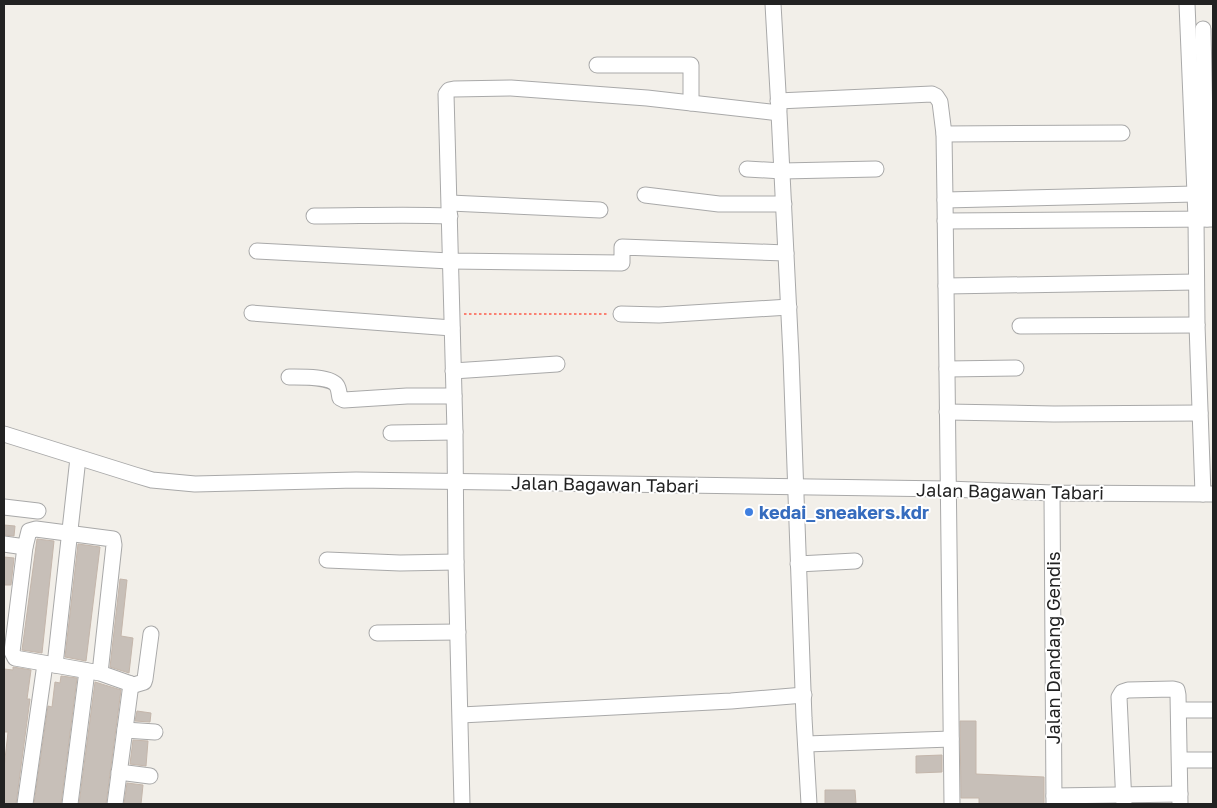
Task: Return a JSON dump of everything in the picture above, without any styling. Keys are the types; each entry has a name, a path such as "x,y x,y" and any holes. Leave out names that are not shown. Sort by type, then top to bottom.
{"street":[{"path":"773,4 789,307 809,804"},
{"path":"1188,4 1201,29 1209,77 1210,169 1206,219 1196,282 1200,413 1208,494"},
{"path":"1201,29 1195,194 1206,219"},
{"path":"597,65 692,65 691,103"},
{"path":"462,804 446,94 449,90 454,89 511,88 691,103 779,107 932,94 940,102 944,134 952,804"},
{"path":"944,134 1122,133"},
{"path":"747,169 782,172 876,169"},
{"path":"645,194 719,204 784,204"},
{"path":"945,200 1195,194"},
{"path":"314,216 405,214 450,210 600,210"},
{"path":"945,221 1206,219"},
{"path":"257,251 450,261 622,263 622,247 786,253"},
{"path":"946,286 1196,282"},
{"path":"621,314 659,315 789,307"},
{"path":"252,313 452,321"},
{"path":"1020,326 1196,325"},
{"path":"453,371 557,364"},
{"path":"947,369 1016,368"},
{"path":"289,377 326,379 337,385 340,398 344,400 406,396 454,396"},
{"path":"947,412 1064,414 1200,413"},
{"path":"391,433 454,432"},
{"name":"Jalan Bagawan Tabari","path":"4,434 152,480 195,484 356,480 948,489 1052,493 1208,494"},
{"path":"25,804 50,664 70,533 78,458"},
{"name":"Jalan Dandang Gendis","path":"1052,493 1054,800"},
{"path":"4,507 38,504 36,529"},
{"path":"70,804 94,672 114,543 111,538 36,529 29,531 11,592 8,652 16,659 94,672 131,684 140,684 145,680 151,634"},
{"path":"4,544 25,547"},
{"path":"327,560 400,563 456,562"},
{"path":"798,564 855,561"},
{"path":"377,633 458,632"},
{"path":"115,804 131,684"},
{"path":"1054,800 1180,799 1177,690 1128,690 1122,692 1119,697 1124,799"},
{"path":"461,715 721,702 804,695"},
{"path":"1178,710 1213,710"},
{"path":"125,730 155,732"},
{"path":"806,744 951,739"},
{"path":"1180,760 1213,760"},
{"path":"119,772 150,776"}],"path":[{"path":"452,321 621,314"}],"building":[{"path":"4,525 15,526 14,536 4,535"},
{"path":"37,539 54,541 42,653 22,650"},
{"path":"78,544 100,547 86,661 65,657"},
{"path":"4,557 14,558 11,585 4,585"},
{"path":"120,579 127,580 121,636 133,638 129,673 110,667"},
{"path":"13,667 31,670 27,699 30,699 16,804 4,804 4,768 8,732 4,732 4,669 13,670"},
{"path":"61,676 77,678 61,804 34,804 48,706 52,707 55,682 60,683"},
{"path":"95,682 121,690 106,804 79,804"},
{"path":"137,711 151,713 150,722 135,721"},
{"path":"960,721 976,721 976,774 1044,777 1044,804 979,804 979,798 961,798"},
{"path":"133,740 148,741 146,766 130,764"},
{"path":"942,755 942,772 916,773 916,756"},
{"path":"127,783 143,785 141,804 124,804"},
{"path":"825,790 855,790 856,804 825,804"}],"place":[{"name":"kedai_sneakers.kdr","path":"749,512"}]}
